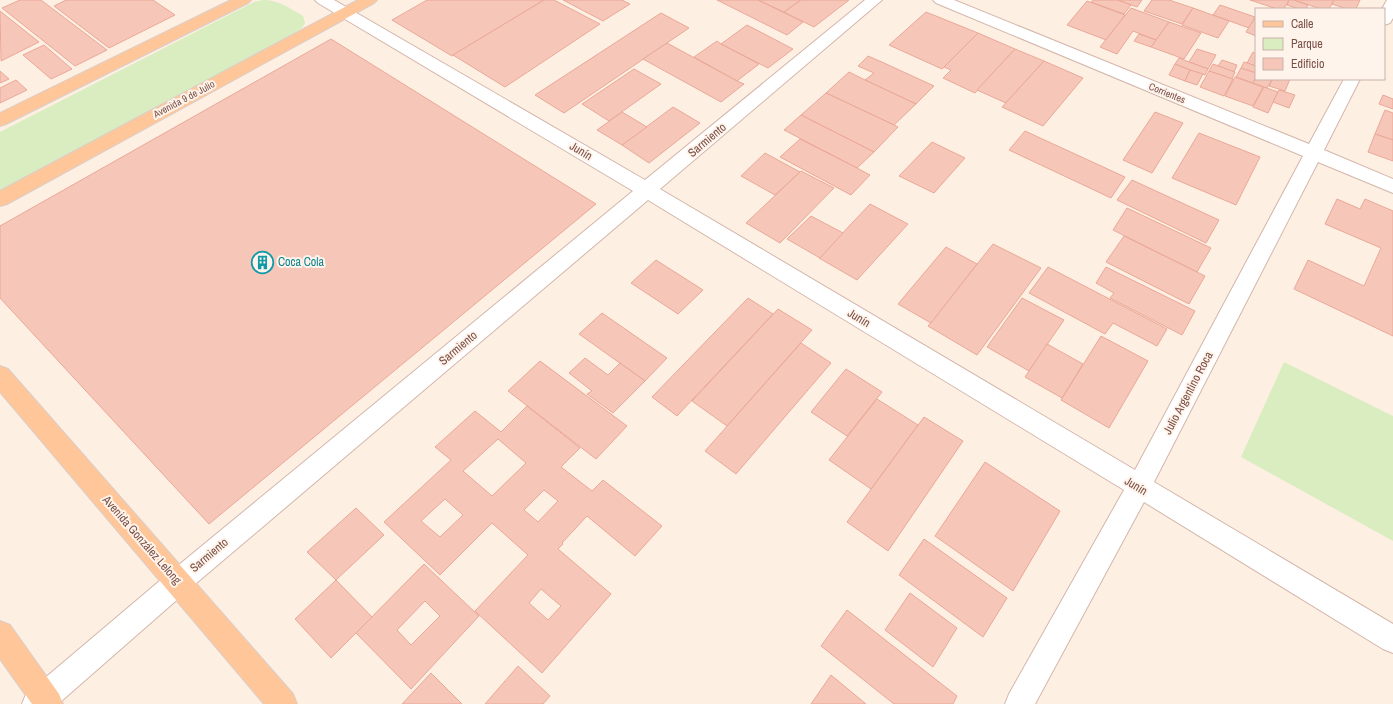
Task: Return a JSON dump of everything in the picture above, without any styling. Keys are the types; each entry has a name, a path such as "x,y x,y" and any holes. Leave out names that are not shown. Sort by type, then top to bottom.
{"main road":[{"path":"0,120 243,0"},
{"name":"Avenida 9 de Julio","path":"0,199 369,0"},
{"name":"Avenida González Lelong","path":"1,377 283,704"},
{"path":"0,635 43,702"}],"street":[{"name":"Junín","path":"323,0 647,190 1393,639"},
{"name":"Sarmiento","path":"43,702 178,582 874,0"},
{"name":"Corrientes","path":"941,0 1393,186"},
{"path":"1385,18 1393,3"},
{"name":"Julio Argentino Roca","path":"1018,704 1139,487 1351,80"}],"green space":[{"path":"263,0 274,1 289,7 303,16 305,23 302,28 0,192 0,132 254,2"},
{"path":"1284,362 1393,416 1393,541 1241,457"}],"building":[{"path":"20,0 41,0 107,50 75,66 2,8"},
{"path":"66,0 153,0 175,15 109,48 54,6"},
{"path":"427,0 544,0 452,56 392,20"},
{"path":"544,0 554,0 600,24 505,87 453,55"},
{"path":"563,0 622,0 630,4 603,21"},
{"path":"717,0 758,0 803,22 787,35"},
{"path":"758,0 801,0 784,12"},
{"path":"801,0 849,0 814,27 784,12"},
{"path":"1093,0 1118,0 1131,5 1124,14 1091,2"},
{"path":"1118,0 1142,0 1137,7"},
{"path":"1152,0 1169,0 1193,8 1182,24 1144,11"},
{"path":"1250,0 1289,0 1285,8 1274,8"},
{"path":"1289,0 1294,0 1308,5 1306,8 1296,8 1287,5"},
{"path":"1294,0 1334,0 1330,8 1318,8"},
{"path":"1334,0 1360,0 1356,8 1344,8 1332,4"},
{"path":"1087,1 1125,15 1106,40 1067,25"},
{"path":"1220,5 1255,17 1249,28 1213,15"},
{"path":"1131,8 1169,22 1156,40 1133,31 1117,54 1100,47"},
{"path":"1193,8 1229,21 1218,38 1182,25"},
{"path":"0,11 39,42 1,61"},
{"path":"926,12 978,33 942,69 889,45"},
{"path":"661,13 689,28 564,113 535,95"},
{"path":"1255,18 1255,36 1246,32"},
{"path":"1169,22 1201,33 1184,59 1151,47"},
{"path":"747,25 793,49 768,68 721,44"},
{"path":"978,33 1015,49 975,93 943,78 951,70 944,67"},
{"path":"1139,34 1156,40 1151,47 1134,41"},
{"name":"Coca Cola","path":"331,39 596,204 209,524 0,298 0,226"},
{"path":"717,41 759,64 737,81 694,57"},
{"path":"667,43 744,84 721,102 643,59"},
{"path":"44,45 72,69 51,79 23,55"},
{"path":"1015,49 1044,61 1006,103 977,90"},
{"path":"1197,49 1216,55 1208,69 1189,62"},
{"path":"1253,52 1255,53 1255,66 1247,63"},
{"path":"868,56 934,86 916,104 865,80 874,73 858,66"},
{"path":"1179,58 1208,69 1205,75 1175,64"},
{"path":"1222,60 1237,65 1234,72 1218,66"},
{"path":"1044,61 1083,78 1043,126 1002,107"},
{"path":"1244,62 1255,66 1255,73 1241,68"},
{"path":"1175,64 1190,70 1185,81 1169,75"},
{"path":"1213,64 1235,72 1232,79 1209,71"},
{"path":"1241,68 1255,73 1255,79 1253,83 1236,77"},
{"path":"634,69 661,84 609,121 582,104"},
{"path":"1190,70 1203,74 1197,85 1185,81"},
{"path":"0,71 9,79 0,83"},
{"path":"1209,71 1233,79 1224,96 1200,87"},
{"path":"849,72 916,104 894,125 826,93"},
{"path":"1235,77 1263,87 1253,106 1225,96"},
{"path":"1255,79 1271,80 1267,88 1253,83"},
{"path":"16,80 27,90 0,103 0,88"},
{"path":"1272,80 1290,80 1285,91 1269,86"},
{"path":"1264,87 1278,92 1268,113 1253,107"},
{"path":"1279,90 1295,95 1289,108 1273,102"},
{"path":"826,93 898,127 874,152 801,115"},
{"path":"1383,95 1393,99 1393,109 1379,104"},
{"path":"673,107 700,123 649,163 622,145"},
{"path":"1385,110 1393,113 1393,140 1375,134"},
{"path":"622,112 647,127 622,145 597,130"},
{"path":"1155,112 1183,123 1152,173 1123,160"},
{"path":"801,115 874,152 857,168 784,130"},
{"path":"1025,131 1125,177 1111,198 1009,150"},
{"path":"1199,133 1260,157 1236,205 1172,178"},
{"path":"1375,134 1393,140 1393,161 1368,152"},
{"path":"800,139 870,175 851,195 780,157"},
{"path":"932,142 965,158 934,193 899,176"},
{"path":"765,153 800,172 775,195 741,176"},
{"path":"801,171 834,188 780,243 746,223"},
{"path":"1132,180 1219,220 1206,243 1117,200"},
{"path":"1337,199 1360,209 1365,199 1393,211 1393,336 1294,289 1308,260 1364,286 1381,248 1325,224"},
{"path":"870,204 908,224 857,280 819,258"},
{"path":"1127,208 1211,248 1197,272 1113,230"},
{"path":"811,216 843,233 820,258 787,239"},
{"path":"1124,236 1205,276 1189,304 1106,262"},
{"path":"993,244 1041,268 977,355 928,326"},
{"path":"946,247 977,264 931,323 898,304"},
{"path":"656,260 703,290 678,314 631,283"},
{"path":"1048,267 1167,329 1157,346 1113,323 1105,334 1029,293"},
{"path":"1106,267 1195,311 1182,335 1110,298 1114,293 1096,283"},
{"path":"748,298 773,314 677,416 652,397"},
{"path":"1022,298 1064,320 1029,371 987,347"},
{"path":"778,309 812,330 727,426 692,401"},
{"path":"602,313 667,358 645,381 579,334"},
{"path":"1101,336 1148,361 1109,428 1061,400"},
{"path":"801,343 831,363 736,474 705,451"},
{"path":"1047,344 1083,364 1062,398 1025,377"},
{"path":"585,358 608,375 620,363 645,381 613,413 587,394 592,391 569,373"},
{"path":"540,361 627,426 596,459 508,391"},
{"path":"846,369 882,392 847,436 811,412"},
{"path":"877,399 918,425 871,489 829,460"},
{"path":"527,406 580,448 561,467 592,491 603,480 662,526 635,556 587,516 562,543 563,544 558,549 611,594 542,673 475,611 528,555 492,523 440,575 384,522 451,460 435,447 475,411 501,432","holes":["498,439 526,463 492,496 463,471","544,490 558,501 538,522 524,510","445,499 463,515 440,537 421,521","541,589 561,606 548,620 529,603"]},
{"path":"924,417 963,441 888,551 847,522"},
{"path":"985,462 1060,511 1013,591 935,536"},
{"path":"356,508 384,535 336,580 307,552"},
{"path":"924,539 1007,598 983,637 899,575"},
{"path":"424,564 479,616 411,689 356,633","holes":["425,601 440,616 411,645 397,630"]},
{"path":"336,580 372,617 331,658 295,619"},
{"path":"910,593 957,628 933,667 885,630"},
{"path":"847,610 957,696 953,704 894,704 821,646"},
{"path":"518,666 550,696 543,704 485,704"},
{"path":"431,673 462,704 402,704"},
{"path":"831,675 866,704 811,704"}],"place":[{"name":"Coca Cola","path":"263,262"}]}
